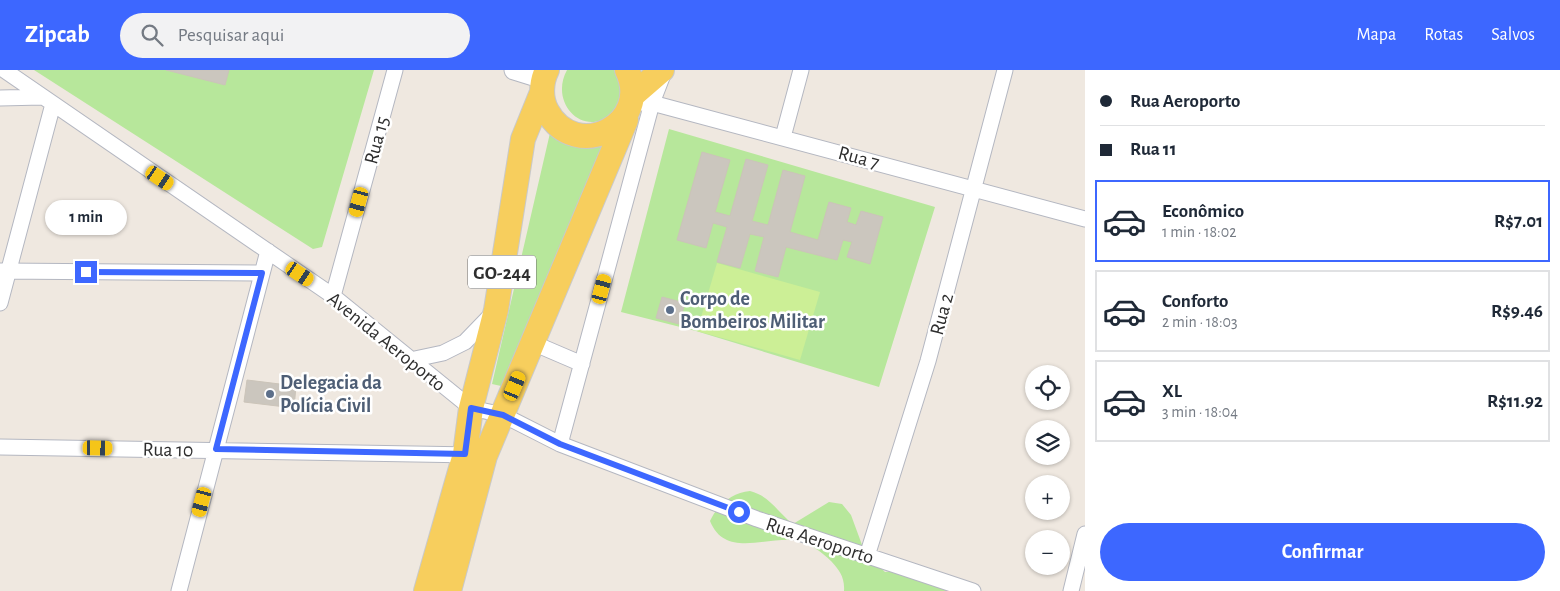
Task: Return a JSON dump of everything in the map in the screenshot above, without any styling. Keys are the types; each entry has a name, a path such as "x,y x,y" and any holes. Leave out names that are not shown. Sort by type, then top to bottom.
{"main road":[{"path":"544,77 544,106 551,119 561,128 574,135 588,136 602,134 615,126 634,91 663,70"},
{"name":"GO-244","path":"449,591 475,455 471,408 496,310 523,139 544,77"},
{"name":"GO-244","path":"426,591 475,455 503,415 626,120 634,91"}],"street":[{"name":"Avenida Aeroporto","path":"4,70 333,296 471,408 503,415"},
{"name":"Rua 15","path":"333,296 395,70"},
{"path":"514,70 544,77"},
{"path":"783,137 801,70"},
{"name":"Rua 2","path":"867,556 928,361 1005,70"},
{"path":"560,444 582,364 634,91"},
{"name":"Rua 7","path":"634,91 783,137 1085,219"},
{"path":"0,98 48,100 4,271 0,303"},
{"path":"179,591 268,251"},
{"path":"4,271 262,273"},
{"path":"410,360 443,352 465,342 496,310"},
{"path":"533,343 582,364"},
{"name":"Rua Aeroporto","path":"503,415 560,444 756,519 973,591"},
{"name":"Rua 10","path":"0,447 216,449 475,455"},
{"path":"1071,591 1082,553 1085,534"}],"green space":[{"path":"34,70 374,70 322,247 313,249"},
{"path":"567,70 618,70 622,100 610,115 600,121 589,122 580,119 566,105 562,94"},
{"path":"669,129 935,207 879,387 696,331 621,312"},
{"path":"550,133 575,147 604,146 501,386 492,384"},
{"path":"717,263 820,292 800,360 697,331"},
{"path":"750,491 768,500 793,524 829,502 842,504 851,515 865,553 885,572 911,569 955,591 844,591 841,574 837,568 824,554 805,543 795,540 783,540 746,543 725,539 717,532 710,521 713,515 726,500 737,494"}],"building":[{"path":"166,70 229,70 225,85"},
{"path":"702,152 730,160 715,212 730,216 746,159 768,165 752,221 768,225 783,170 805,176 790,232 818,240 829,202 851,208 847,222 856,225 861,211 883,217 870,264 847,257 852,242 843,240 837,260 786,247 778,277 755,271 764,237 750,234 740,268 717,262 727,227 713,223 706,248 677,240"},
{"name":"Corpo de Bombeiros Militar","path":"662,297 685,303 679,324 656,318"},
{"name":"Delegacia da Polícia Civil","path":"247,380 296,386 294,408 244,402"}],"place":[{"name":"Corpo de Bombeiros Militar","path":"670,310"},
{"name":"Delegacia da Polícia Civil","path":"270,394"}],"route":[{"path":"86,272 262,273 216,449 465,454 471,408 503,415 560,444 739,512"}]}
